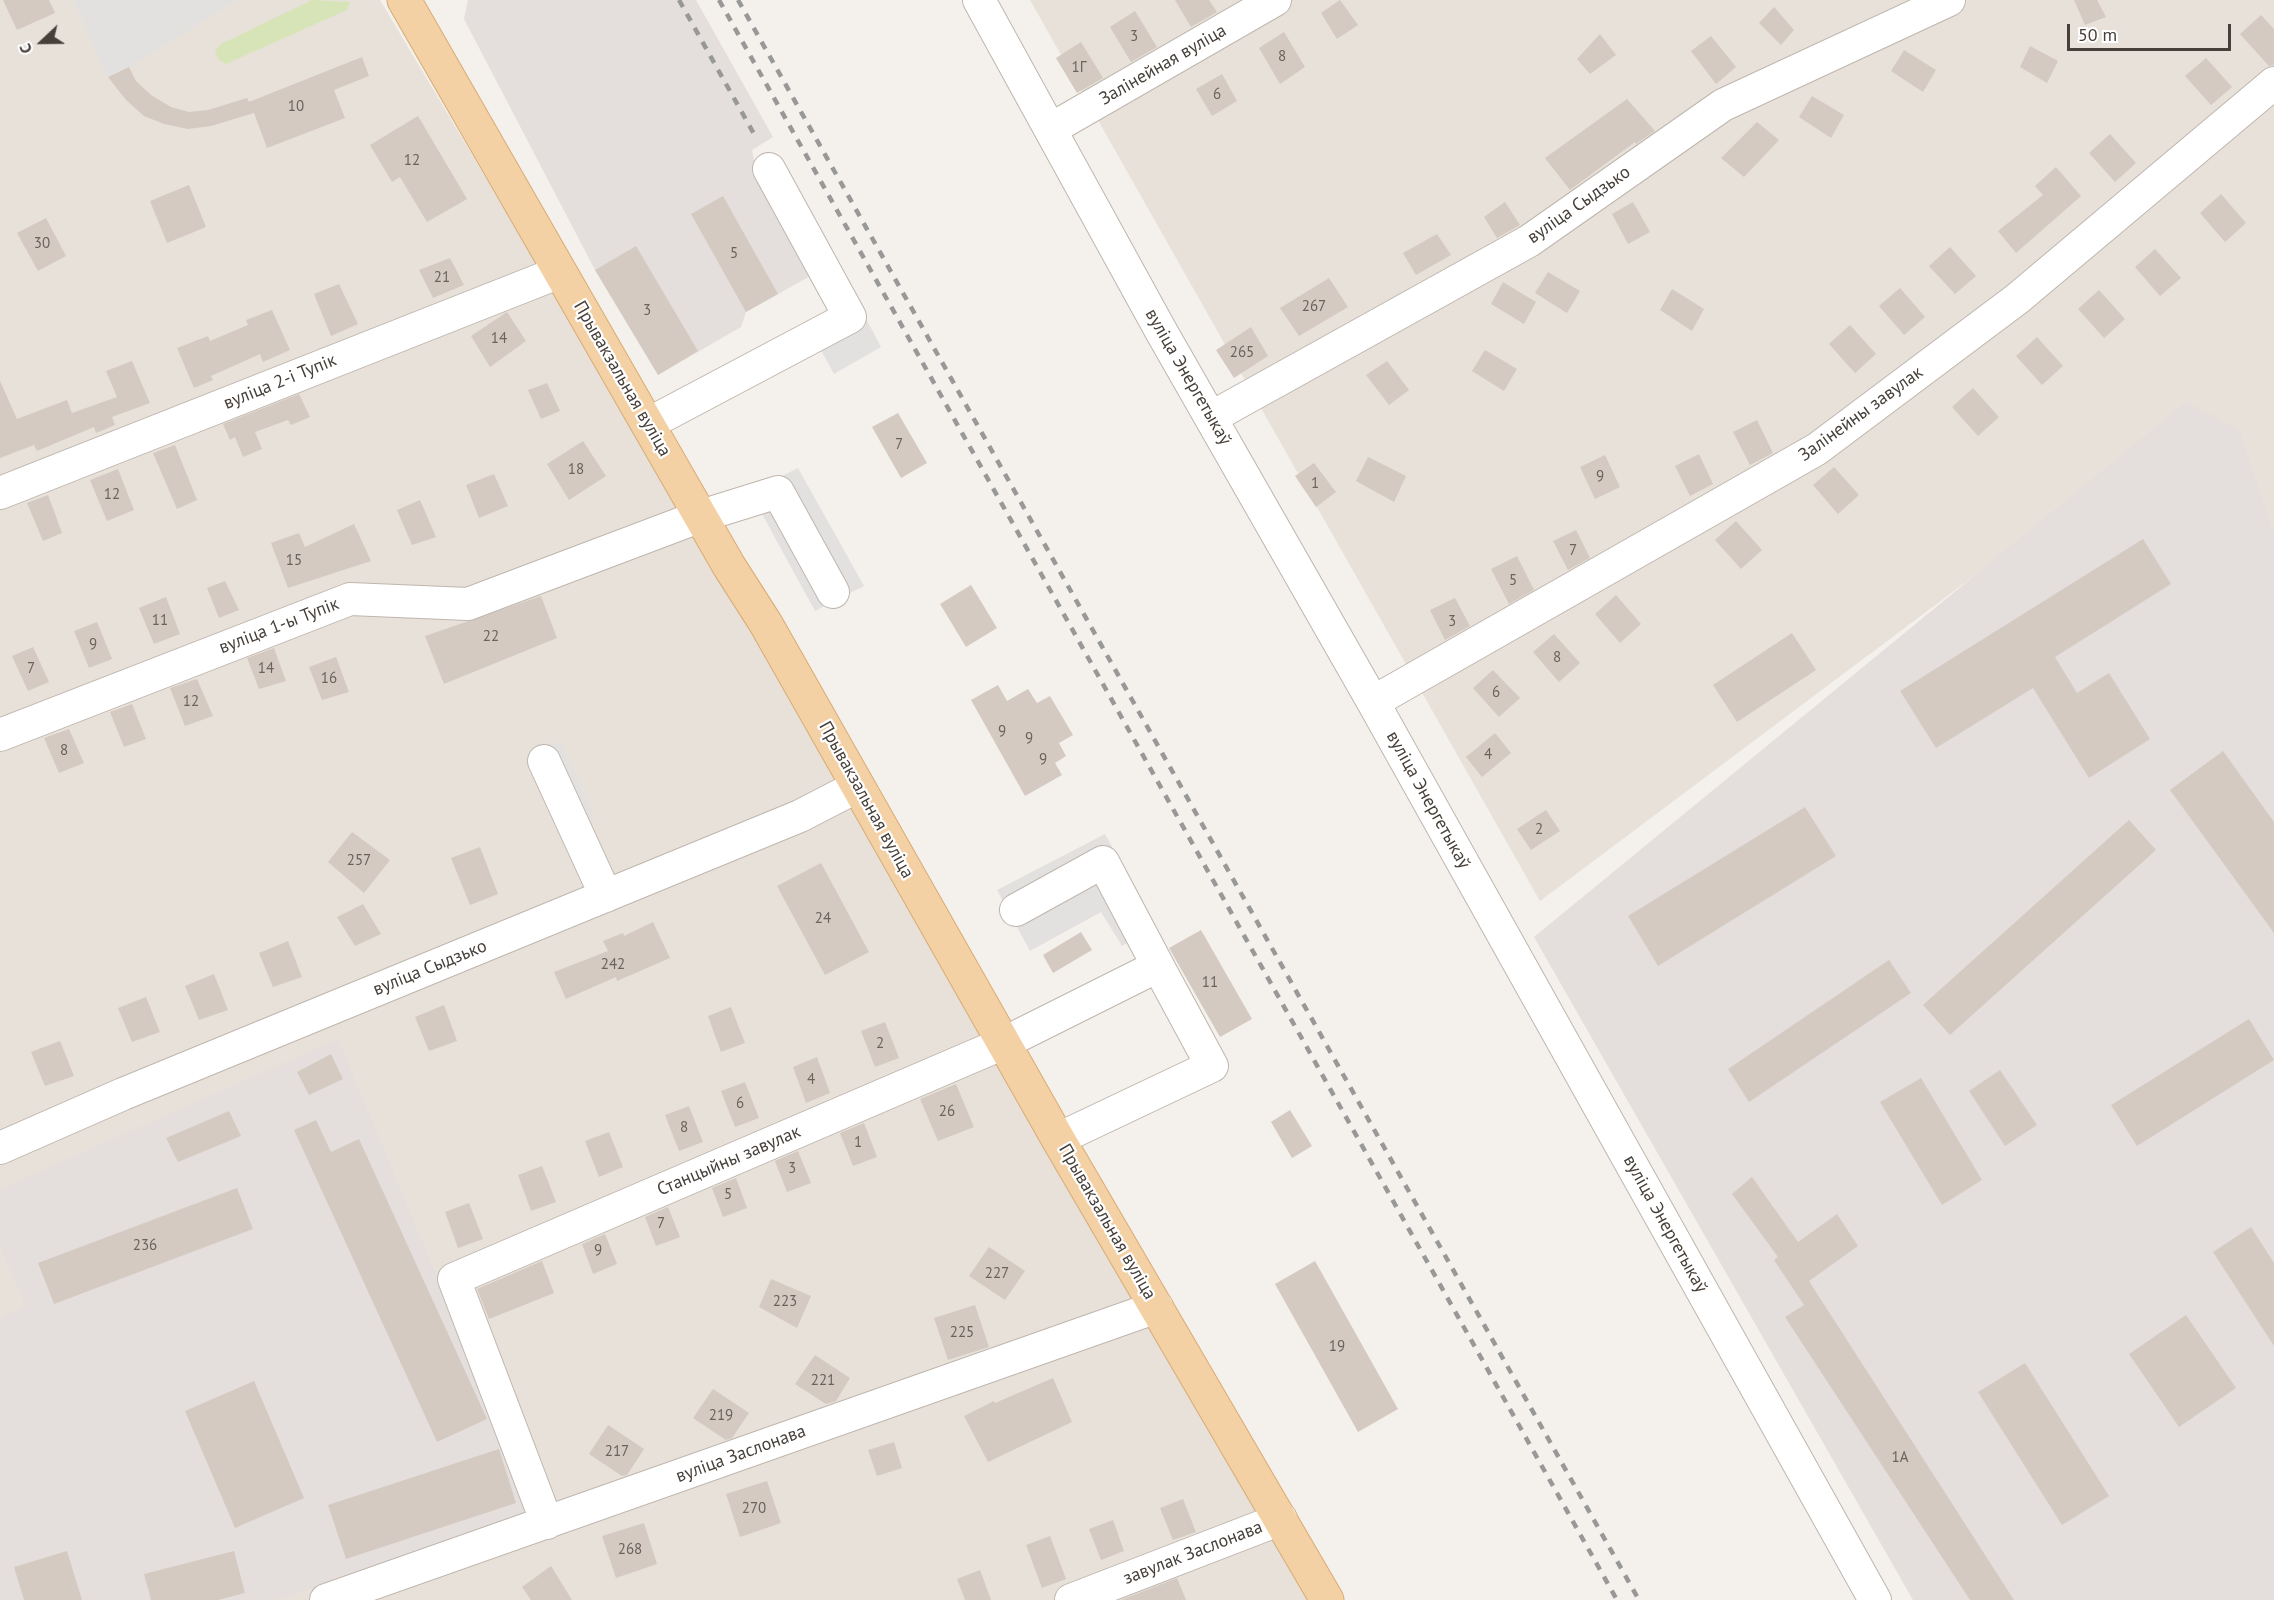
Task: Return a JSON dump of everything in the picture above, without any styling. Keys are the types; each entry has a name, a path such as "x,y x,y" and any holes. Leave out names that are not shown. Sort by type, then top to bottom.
{"main road":[{"name":"Прывакзальная вуліца","path":"404,0 858,786 1058,1139 1327,1600"}],"street":[{"name":"вуліца Энергетыкаў","path":"980,0 1161,331 1212,417 1260,508 1373,702 1875,1600"},
{"name":"Залінейная вуліца","path":"1051,129 1275,0"},
{"name":"вуліца Сыдзько","path":"1212,417 1529,241 1723,105 1949,0"},
{"name":"Залінейны завулак","path":"1373,702 1817,449 2017,299 2274,83"},
{"path":"648,424 850,317 769,169"},
{"name":"вуліца 2-і Тупік","path":"0,492 560,272"},
{"name":"вуліца 1-ы Тупік","path":"0,735 350,599 468,604 701,516 778,492 833,592"},
{"path":"544,761 606,896"},
{"name":"вуліца Сыдзько","path":"0,1148 123,1094 800,816 858,786"},
{"path":"1016,910 1103,862 1212,1066 1058,1139"},
{"name":"Станцыйны завулак","path":"547,1523 454,1279 1004,1043 1158,966"},
{"name":"вуліца Заслонава","path":"326,1600 1157,1307"},
{"name":"завулак Заслонава","path":"1071,1600 1281,1519"}],"shaded area":[{"path":"0,0 380,0 1331,1600 0,1600"},
{"path":"73,0 237,0 130,67 108,77"},
{"path":"468,0 696,0 773,137 752,150 758,179 812,275 746,312 741,327 658,375 595,270 464,19"},
{"path":"1030,0 2274,0 2274,597 2149,445 1540,901"},
{"path":"855,298 881,347 834,374 808,326"},
{"path":"2186,402 2239,429 2274,533 2274,1600 1913,1600 1534,937"},
{"path":"798,468 864,586 815,611 750,492"},
{"path":"561,741 595,818 584,823 550,745"},
{"path":"1105,834 1156,926 1122,946 1101,912 1030,951 997,890"},
{"path":"338,1039 536,1516 277,1600 0,1600 0,1319 25,1305 0,1247 0,1189"}],"green space":[{"path":"312,0 350,2 347,10 226,64 218,59 215,50 221,44"}],"building":[{"path":"3,0 49,0 55,13 17,30"},
{"path":"1175,0 1209,0 1217,12 1191,27"},
{"path":"1340,0 1358,25 1337,39 1321,13"},
{"path":"2074,0 2097,0 2106,17 2085,25"},
{"path":"1774,7 1794,30 1781,45 1759,23"},
{"path":"1135,11 1157,47 1131,62 1110,27"},
{"path":"2261,15 2274,29 2274,65 2269,66 2240,34"},
{"path":"1284,32 1305,67 1280,84 1259,48"},
{"path":"1600,34 1616,55 1590,74 1577,59"},
{"path":"1711,36 1736,67 1716,84 1691,51"},
{"path":"1081,42 1103,78 1077,93 1056,58"},
{"path":"2030,46 2058,61 2047,83 2020,67"},
{"path":"1904,50 1936,70 1923,92 1891,71"},
{"path":"362,57 369,76 334,90 345,118 267,148 254,113 211,126 188,129 164,124 144,116 126,100 108,77 129,67 136,81 151,95 171,107 189,112 208,110 247,98 249,102"},
{"path":"2206,58 2232,87 2211,105 2185,76"},
{"path":"1222,74 1237,101 1212,116 1196,89"},
{"path":"1812,96 1844,115 1831,138 1799,117"},
{"path":"1627,99 1655,131 1636,144 1635,142 1570,190 1545,158"},
{"path":"418,116 467,199 427,222 400,177 392,182 370,145"},
{"path":"1757,122 1779,140 1744,177 1721,158"},
{"path":"2110,134 2136,163 2115,182 2089,153"},
{"path":"2056,167 2081,196 2016,253 1998,231 2043,195 2035,186"},
{"path":"189,185 206,227 167,243 150,201"},
{"path":"2221,194 2246,223 2225,242 2200,213"},
{"path":"723,196 778,294 746,312 691,214"},
{"path":"1505,202 1520,225 1497,238 1484,217"},
{"path":"1633,202 1650,232 1628,244 1612,214"},
{"path":"46,218 66,256 38,271 17,233"},
{"path":"1437,234 1451,255 1416,275 1403,253"},
{"path":"636,246 698,351 658,375 595,270"},
{"path":"1950,247 1976,276 1955,294 1929,266"},
{"path":"2155,249 2181,278 2160,296 2135,267"},
{"path":"450,258 464,285 433,298 419,270"},
{"path":"1548,272 1580,291 1567,313 1535,293"},
{"path":"1329,278 1348,307 1299,336 1280,308"},
{"path":"1503,282 1536,302 1524,324 1491,304"},
{"path":"339,284 358,324 331,336 314,294"},
{"path":"1900,288 1925,317 1904,335 1879,306"},
{"path":"1672,289 1704,309 1692,331 1660,310"},
{"path":"2099,290 2125,319 2104,338 2078,309"},
{"path":"272,310 290,350 263,362 260,354 211,376 213,380 194,388 177,348 208,336 210,341 248,325 246,320"},
{"path":"507,312 526,341 490,367 471,336"},
{"path":"1850,325 1876,354 1855,373 1829,344"},
{"path":"1251,327 1268,356 1234,378 1216,350"},
{"path":"2037,337 2063,366 2042,385 2016,356"},
{"path":"1485,350 1517,369 1504,391 1472,371"},
{"path":"132,361 150,403 112,417 115,425 96,433 94,427 37,451 34,445 0,458 0,381 17,419 67,400 72,413 117,397 106,371"},
{"path":"1387,361 1409,390 1389,405 1366,375"},
{"path":"547,383 560,411 541,419 528,390"},
{"path":"1973,388 1999,417 1978,436 1952,407"},
{"path":"299,394 310,417 291,425 288,420 255,432 262,449 243,457 235,437 230,440 223,424"},
{"path":"898,413 927,463 901,478 872,427"},
{"path":"1757,420 1773,453 1750,465 1733,432"},
{"path":"583,441 606,476 569,500 547,464"},
{"path":"175,445 197,500 177,509 153,453"},
{"path":"1699,454 1713,484 1690,496 1675,466"},
{"path":"1605,455 1620,487 1595,499 1580,467"},
{"path":"1368,457 1406,476 1394,502 1356,481"},
{"path":"1314,463 1336,492 1316,507 1295,476"},
{"path":"1834,467 1859,495 1838,514 1813,485"},
{"path":"118,469 134,510 107,521 90,480"},
{"path":"494,474 508,506 479,518 466,485"},
{"path":"48,495 62,533 43,541 27,503"},
{"path":"420,500 436,537 412,545 397,510"},
{"path":"1736,521 1762,550 1741,569 1715,540"},
{"path":"354,524 371,561 288,588 271,543 299,533 305,547"},
{"path":"1576,530 1590,558 1568,570 1553,541"},
{"path":"2143,539 2171,584 2055,657 2077,693 2109,673 2150,739 2089,778 2033,688 1936,748 1900,691"},
{"path":"1517,556 1534,590 1509,604 1491,569"},
{"path":"225,581 239,610 219,618 207,588"},
{"path":"971,585 997,628 966,647 940,604"},
{"path":"1616,595 1641,624 1620,643 1595,614"},
{"path":"541,596 557,638 444,684 425,636"},
{"path":"166,597 180,634 154,644 139,608"},
{"path":"1455,598 1470,626 1445,640 1430,610"},
{"path":"97,622 112,659 89,668 74,631"},
{"path":"1792,633 1816,670 1737,722 1713,685"},
{"path":"1554,634 1580,663 1559,682 1533,652"},
{"path":"33,647 49,682 28,691 12,656"},
{"path":"274,648 286,681 259,689 247,658"},
{"path":"336,657 349,692 322,700 309,667"},
{"path":"1493,670 1520,698 1499,717 1473,688"},
{"path":"197,679 213,716 185,726 170,688"},
{"path":"998,685 1007,701 1028,689 1037,703 1050,696 1073,735 1059,743 1066,756 1055,763 1062,775 1025,796 971,700"},
{"path":"132,704 146,739 124,747 110,712"},
{"path":"69,729 84,763 59,773 44,738"},
{"path":"1495,733 1511,753 1482,777 1466,757"},
{"path":"2223,751 2274,822 2274,933 2170,790"},
{"path":"1805,807 1836,856 1658,966 1628,916"},
{"path":"1546,810 1560,831 1531,850 1517,829"},
{"path":"2129,820 2156,850 1950,1035 1923,1005"},
{"path":"352,832 390,860 364,893 328,862"},
{"path":"480,847 498,894 470,905 451,858"},
{"path":"821,863 869,952 825,975 777,886"},
{"path":"363,904 381,934 355,946 337,917"},
{"path":"653,922 670,958 617,981 616,977 566,999 554,972 608,951 603,941 623,933 624,936"},
{"path":"1201,930 1252,1019 1220,1037 1169,948"},
{"path":"1081,932 1092,950 1053,973 1043,955"},
{"path":"288,941 302,977 273,987 259,953"},
{"path":"1889,960 1911,993 1749,1102 1728,1069"},
{"path":"214,974 228,1010 199,1020 185,986"},
{"path":"146,997 160,1032 132,1042 118,1008"},
{"path":"444,1005 457,1041 429,1051 415,1017"},
{"path":"731,1007 745,1043 721,1052 708,1016"},
{"path":"2249,1019 2274,1060 2137,1146 2111,1105"},
{"path":"885,1022 899,1058 875,1067 861,1031"},
{"path":"60,1041 74,1076 45,1086 31,1052"},
{"path":"331,1054 343,1079 309,1095 297,1072"},
{"path":"817,1057 830,1093 806,1103 793,1067"},
{"path":"2000,1070 2037,1125 2005,1146 1969,1091"},
{"path":"1921,1078 1982,1180 1942,1205 1880,1102"},
{"path":"745,1082 759,1118 735,1127 721,1091"},
{"path":"956,1084 974,1127 938,1141 920,1099"},
{"path":"689,1106 703,1142 679,1151 665,1115"},
{"path":"1290,1110 1312,1146 1292,1158 1271,1122"},
{"path":"229,1111 241,1136 178,1162 166,1138"},
{"path":"316,1120 331,1152 359,1139 487,1419 437,1442 294,1130"},
{"path":"864,1123 877,1157 853,1166 840,1133"},
{"path":"609,1132 623,1167 599,1177 585,1141"},
{"path":"798,1151 811,1183 787,1192 775,1161"},
{"path":"542,1166 556,1202 531,1211 518,1175"},
{"path":"1752,1177 1798,1242 1837,1214 1858,1246 1809,1281 2014,1600 1970,1600 1785,1317 1804,1305 1774,1260 1778,1257 1732,1194"},
{"path":"736,1178 747,1208 723,1217 712,1188"},
{"path":"237,1188 253,1229 54,1304 38,1263"},
{"path":"469,1203 483,1239 458,1248 445,1212"},
{"path":"668,1207 680,1237 656,1246 645,1217"},
{"path":"2251,1227 2274,1263 2274,1346 2213,1252"},
{"path":"605,1234 617,1264 593,1274 582,1244"},
{"path":"989,1247 1025,1271 1005,1300 969,1276"},
{"path":"542,1261 554,1293 489,1319 477,1289"},
{"path":"1315,1261 1398,1409 1358,1432 1275,1284"},
{"path":"771,1279 811,1296 797,1328 759,1307"},
{"path":"975,1305 989,1347 948,1360 934,1318"},
{"path":"2186,1315 2236,1388 2179,1427 2129,1354"},
{"path":"815,1355 850,1378 836,1401 826,1404 795,1384"},
{"path":"2025,1363 2109,1496 2062,1525 1978,1392"},
{"path":"1053,1378 1072,1422 988,1462 964,1416 994,1401 995,1403"},
{"path":"254,1381 304,1498 235,1528 185,1411"},
{"path":"713,1389 749,1413 732,1438 726,1440 693,1418"},
{"path":"608,1425 644,1449 627,1475 622,1476 589,1454"},
{"path":"894,1442 902,1468 877,1476 868,1450"},
{"path":"499,1449 516,1503 346,1559 328,1505"},
{"path":"767,1481 781,1523 740,1537 726,1494"},
{"path":"1183,1499 1196,1532 1173,1540 1160,1508"},
{"path":"1113,1520 1124,1551 1101,1560 1089,1529"},
{"path":"644,1523 657,1564 616,1578 602,1536"},
{"path":"1050,1536 1066,1579 1042,1588 1026,1545"},
{"path":"67,1551 82,1600 24,1600 14,1567"},
{"path":"234,1551 245,1593 218,1600 151,1600 144,1574"},
{"path":"551,1566 572,1600 531,1600 522,1587"},
{"path":"980,1570 991,1600 965,1600 957,1579"},
{"path":"1177,1578 1186,1600 1121,1600"}],"railway":[{"path":"679,0 754,134"},
{"path":"719,0 1617,1600"},
{"path":"738,0 1639,1600"}]}
